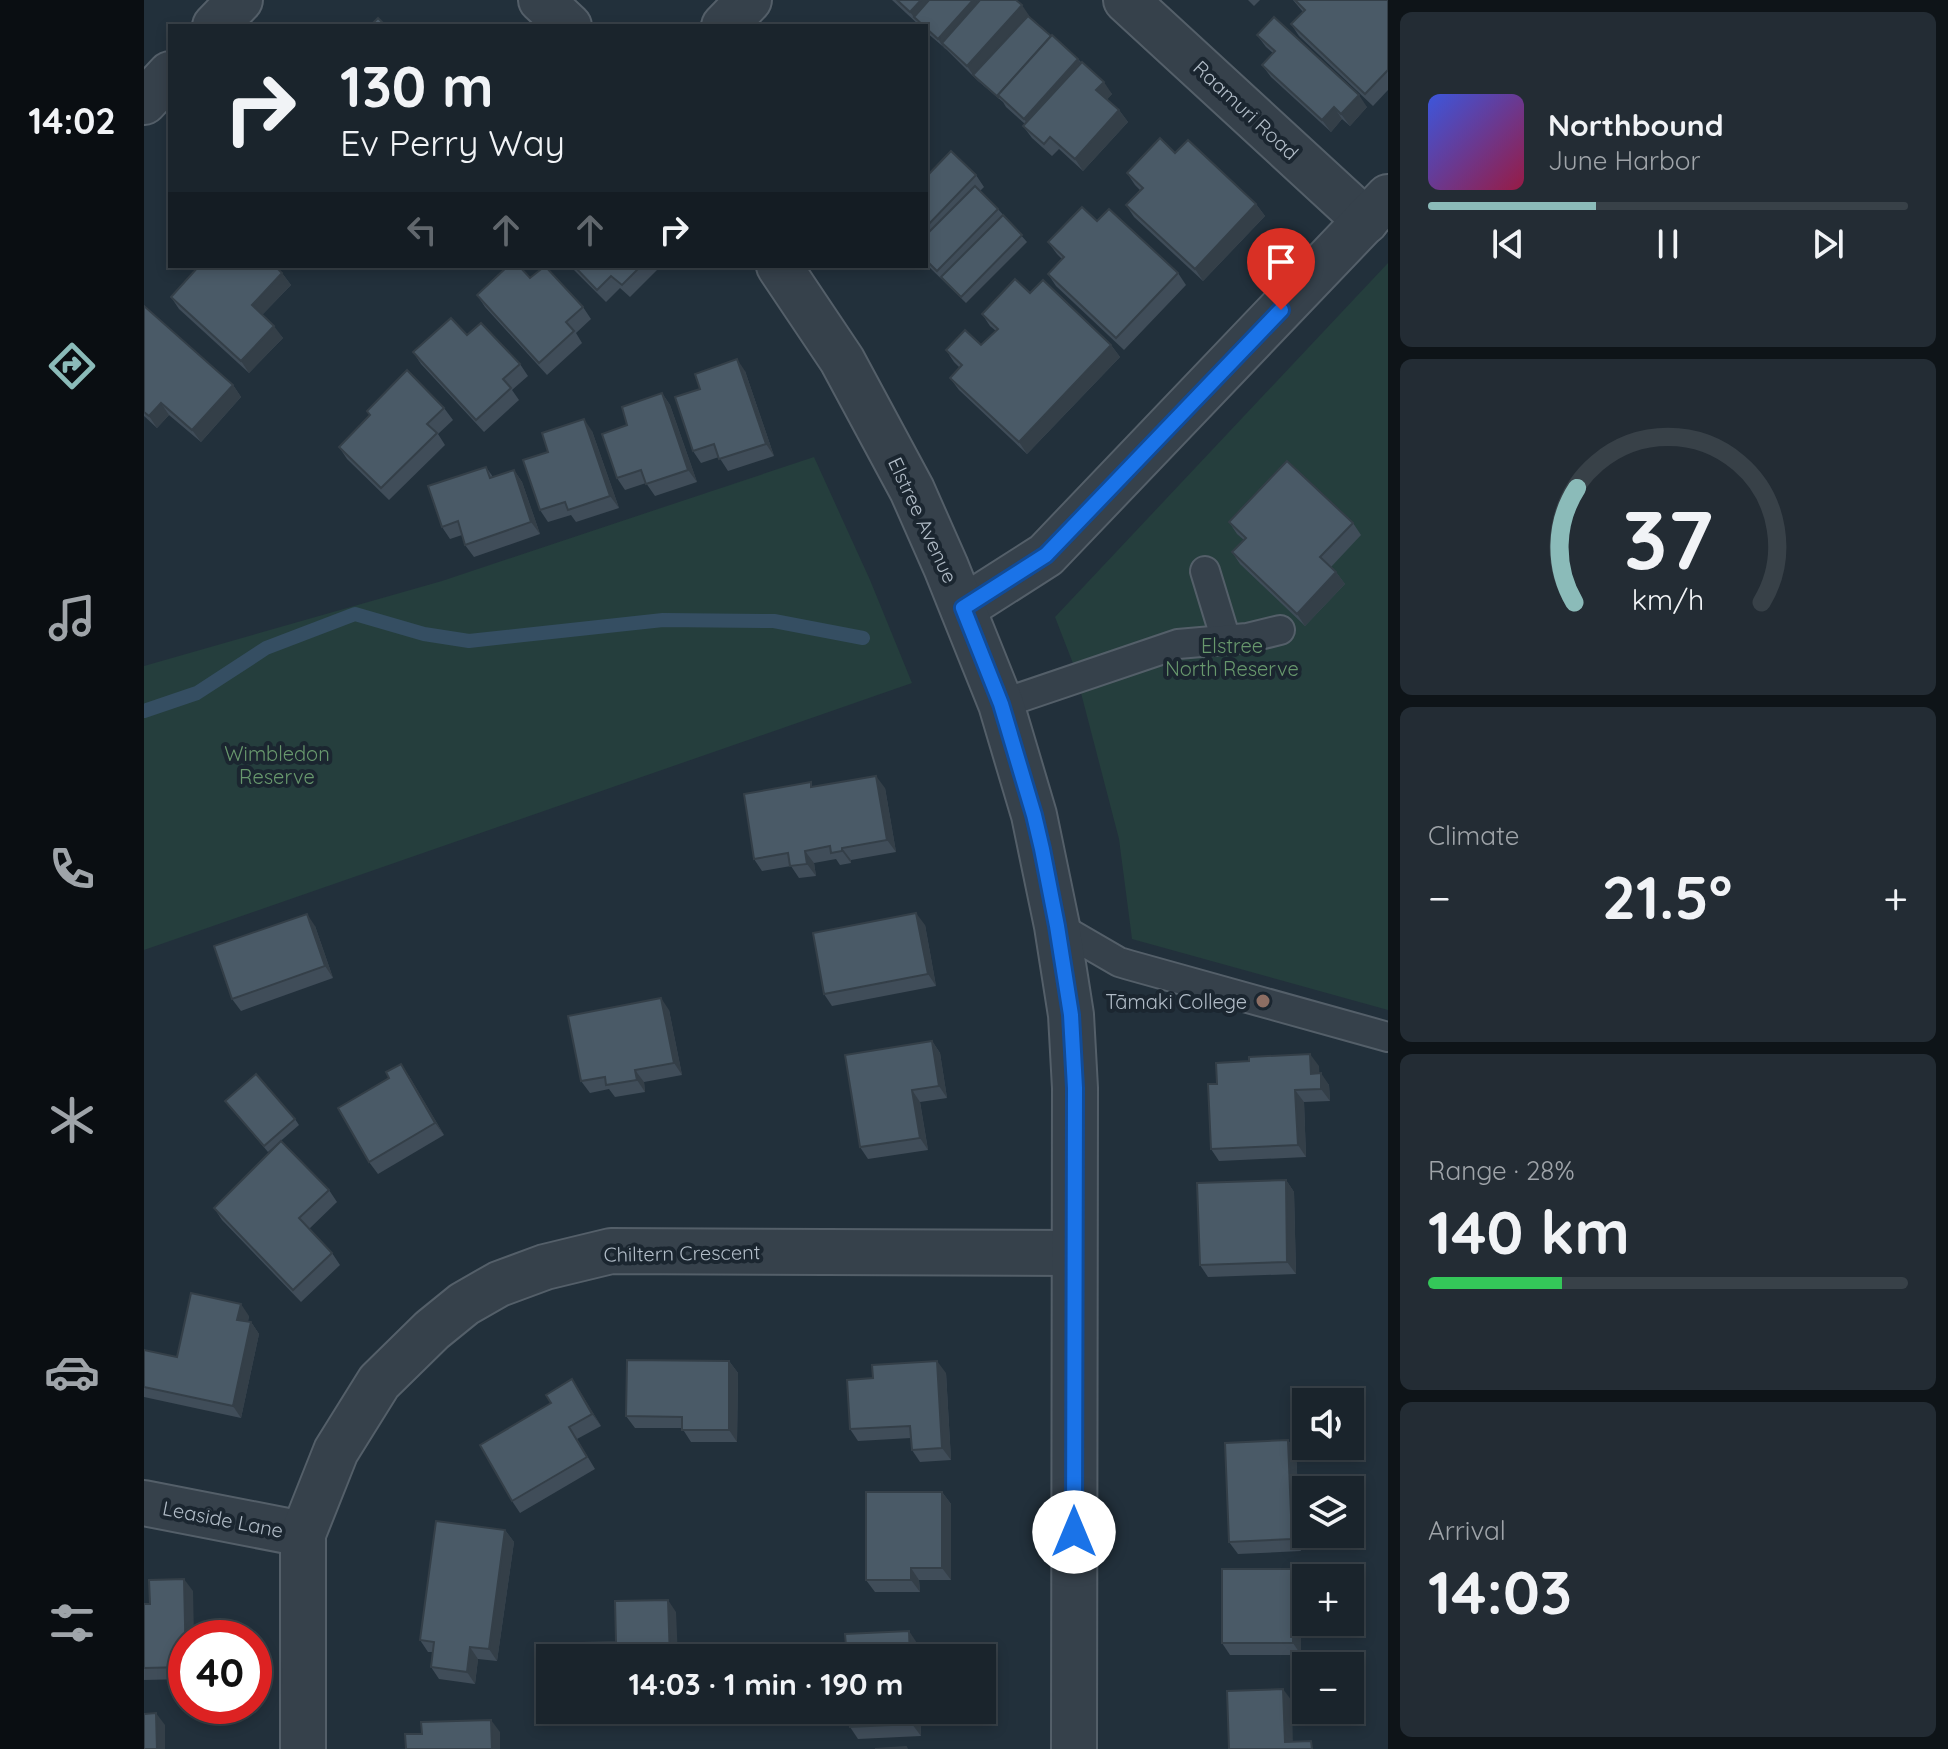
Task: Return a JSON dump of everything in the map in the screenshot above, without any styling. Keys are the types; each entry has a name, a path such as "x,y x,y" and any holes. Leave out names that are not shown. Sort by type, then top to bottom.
{"street":[{"path":"217,24 240,0"},
{"path":"541,0 567,24"},
{"path":"726,24 749,0"},
{"name":"Raamuri Road","path":"1126,0 1377,209"},
{"path":"144,102 168,76"},
{"path":"963,608 1046,555 1377,209"},
{"name":"Elstree Avenue","path":"780,268 842,360 861,395 912,490 963,608 1001,704 1034,815 1057,926 1071,1015 1075,1088 1074,1749"},
{"name":"Chiltern Crescent","path":"303,1749 303,1534 336,1451 379,1382 432,1330 464,1304 499,1284 545,1267 611,1251 1074,1253"},
{"name":"Leaside Lane","path":"144,1503 303,1534"}],"lane":[{"path":"1205,571 1226,640"},
{"path":"1001,704 1178,644 1247,638 1280,630"},
{"path":"1057,926 1119,962 1388,1037"}],"green space":[{"name":"Elstree North Reserve","path":"1388,263 1388,1010 1132,939 1119,839 1074,666 1055,617"},
{"name":"Wimbledon Reserve","path":"814,457 870,580 912,683 144,950 144,666 442,581"}],"building":[{"path":"897,0 921,0 910,12"},
{"path":"929,0 973,0 938,39 928,30 928,24 922,24 914,17"},
{"path":"980,0 1016,0 1022,5 967,66 942,43"},
{"path":"1295,0 1388,0 1388,70 1365,94 1291,24 1305,10"},
{"path":"1028,16 1051,36 998,97 973,75"},
{"path":"1274,17 1359,95 1341,114 1334,107 1322,120 1262,65 1275,51 1257,35"},
{"path":"1052,35 1078,59 1024,119 998,95"},
{"path":"1082,62 1104,82 1096,90 1119,110 1075,159 1050,137 1044,144 1023,126"},
{"path":"1160,138 1175,153 1188,140 1256,204 1195,269 1126,205 1143,188 1127,173"},
{"path":"951,151 976,175 928,225 928,175"},
{"path":"975,186 998,209 937,271 928,262 928,233"},
{"path":"1082,207 1097,221 1109,209 1178,273 1116,338 1048,274 1064,257 1048,242"},
{"path":"1003,215 1022,235 961,297 941,277"},
{"path":"197,268 277,268 282,273 252,305 274,326 241,361 171,297"},
{"path":"506,268 521,268 530,278 547,268 583,307 566,322 574,331 539,363 477,295"},
{"path":"576,268 639,268 622,285 611,276 597,290"},
{"path":"1015,279 1030,293 1043,280 1111,345 1019,442 950,378 962,365 946,350 965,330 981,345 998,329 982,314"},
{"path":"144,306 233,385 192,430 161,403 149,416 144,412"},
{"path":"451,318 467,335 481,323 520,364 503,379 511,388 476,420 413,352"},
{"path":"737,359 766,444 719,459 714,444 693,451 675,397 700,389 695,374"},
{"path":"407,370 444,408 427,424 437,433 381,488 339,447 370,415 367,411"},
{"path":"662,393 688,470 646,484 641,470 617,478 602,434 627,425 622,407"},
{"path":"584,419 610,496 568,510 565,502 540,510 523,460 548,452 542,433"},
{"path":"1287,461 1353,523 1320,557 1336,572 1297,614 1232,552 1246,538 1229,522"},
{"path":"486,467 490,478 514,470 531,522 465,545 458,521 442,527 428,486"},
{"path":"876,776 887,840 831,853 830,846 805,851 807,864 790,866 788,853 754,859 744,794 811,782 811,787"},
{"path":"916,913 928,974 824,994 813,933"},
{"path":"307,914 325,966 232,999 214,946"},
{"path":"661,998 674,1063 635,1070 637,1080 606,1085 605,1077 581,1081 568,1016"},
{"path":"932,1041 939,1086 912,1090 920,1138 860,1147 845,1055"},
{"path":"1310,1054 1311,1074 1321,1073 1321,1089 1295,1090 1298,1145 1211,1149 1208,1084 1217,1084 1216,1063 1249,1061 1249,1057"},
{"path":"401,1064 435,1123 369,1162 338,1108 389,1078 386,1072"},
{"path":"256,1074 295,1119 264,1146 225,1101"},
{"path":"281,1141 329,1190 299,1218 332,1253 293,1290 214,1208"},
{"path":"1286,1180 1287,1262 1200,1265 1197,1183"},
{"path":"191,1293 241,1304 237,1320 251,1322 233,1406 144,1387 144,1350 177,1357"},
{"path":"627,1360 729,1361 729,1430 682,1430 682,1417 626,1416"},
{"path":"937,1361 942,1448 912,1450 910,1426 850,1429 847,1380 873,1378 872,1365"},
{"path":"572,1379 592,1414 569,1427 587,1457 512,1501 480,1445 551,1403 546,1395"},
{"path":"1288,1440 1292,1539 1229,1542 1225,1443"},
{"path":"866,1492 942,1492 942,1568 911,1568 911,1580 866,1580"},
{"path":"436,1521 505,1530 489,1649 470,1647 467,1672 431,1667 434,1642 420,1640"},
{"path":"1222,1569 1292,1569 1293,1643 1222,1643"},
{"path":"184,1579 185,1620 168,1620 168,1667 144,1668 144,1604 150,1604 149,1580"},
{"path":"668,1600 670,1644 582,1644 616,1642 615,1601"},
{"path":"909,1631 909,1644 846,1644 845,1634"},
{"path":"1283,1689 1285,1742 1311,1741 1312,1749 1229,1749 1227,1691"},
{"path":"156,1713 157,1749 144,1749 144,1714"},
{"path":"491,1720 492,1749 406,1749 405,1734 422,1734 421,1722"},
{"path":"850,1724 912,1724 850,1727"}],"waterway":[{"path":"144,711 197,693 266,648 355,614 424,634 469,641 663,620 774,621 863,638"}],"place":[{"name":"Tāmaki College","path":"1263,1001"}],"route":[{"path":"1074,1532 1075,1088 1071,1015 1057,926 1034,815 1001,704 963,608 1046,555 1281,310"}]}
